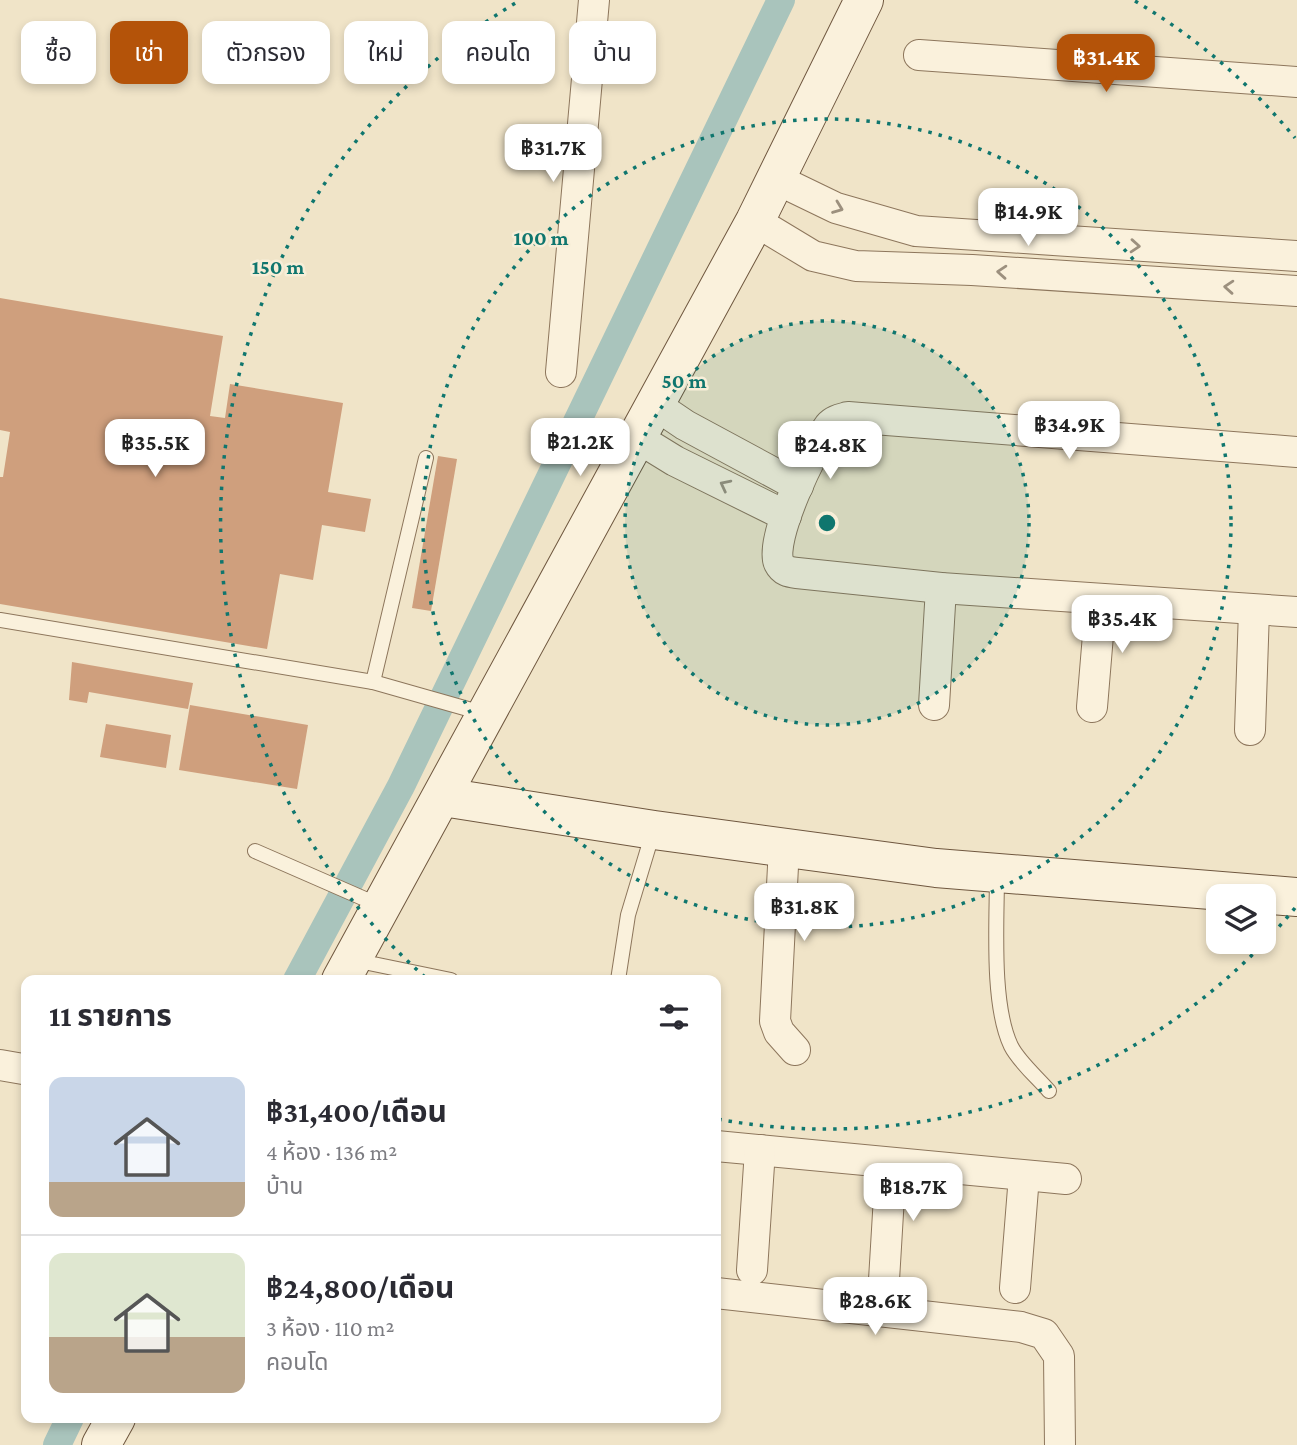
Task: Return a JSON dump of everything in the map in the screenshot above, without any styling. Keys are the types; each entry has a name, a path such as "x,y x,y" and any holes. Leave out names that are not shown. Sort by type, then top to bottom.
{"street":[{"path":"562,372 594,0"},
{"path":"347,970 375,903 443,797 475,712 636,437 755,221 864,0"},
{"path":"919,55 1297,82"},
{"path":"776,179 835,208 916,231 1297,256"},
{"path":"755,221 813,256 856,266 1297,291"},
{"path":"915,269 916,231"},
{"path":"654,404 685,425 798,486"},
{"path":"1297,452 848,417 829,425 798,486 786,516 777,551 779,562 787,571 941,588 1297,612"},
{"path":"636,437 675,461 786,516"},
{"path":"934,705 941,588"},
{"path":"1092,707 1101,599"},
{"path":"1250,730 1254,610"},
{"path":"443,797 654,830 997,874 1297,897"},
{"path":"784,847 775,1021 779,1032 795,1050"},
{"path":"721,1146 1066,1179"},
{"path":"752,1270 760,1150"},
{"path":"884,1280 891,1163"},
{"path":"1015,1288 1024,1176"},
{"path":"721,1294 1021,1327 1044,1334 1059,1356 1060,1445"},
{"path":"102,1445 113,1423"}],"lane":[{"path":"373,682 426,458"},
{"path":"0,620 373,682 475,712"},
{"path":"619,975 628,915 654,830"},
{"path":"255,851 332,882 375,903"},
{"path":"997,874 996,943 1002,1015 1011,1047 1049,1091"},
{"path":"347,970 399,975"}],"building":[{"path":"0,298 223,336 210,416 225,418 230,384 343,403 328,492 371,499 365,532 322,525 313,580 280,574 267,649 0,604 0,477 3,477 10,432 0,430"},
{"path":"438,456 457,459 431,611 412,608"},
{"path":"72,662 193,683 188,709 89,692 87,703 69,700"},
{"path":"190,705 308,725 297,789 179,770"},
{"path":"106,724 171,735 166,768 100,757"}],"waterway":[{"path":"300,975 401,786 781,0"},
{"path":"57,1445 68,1423"}]}
